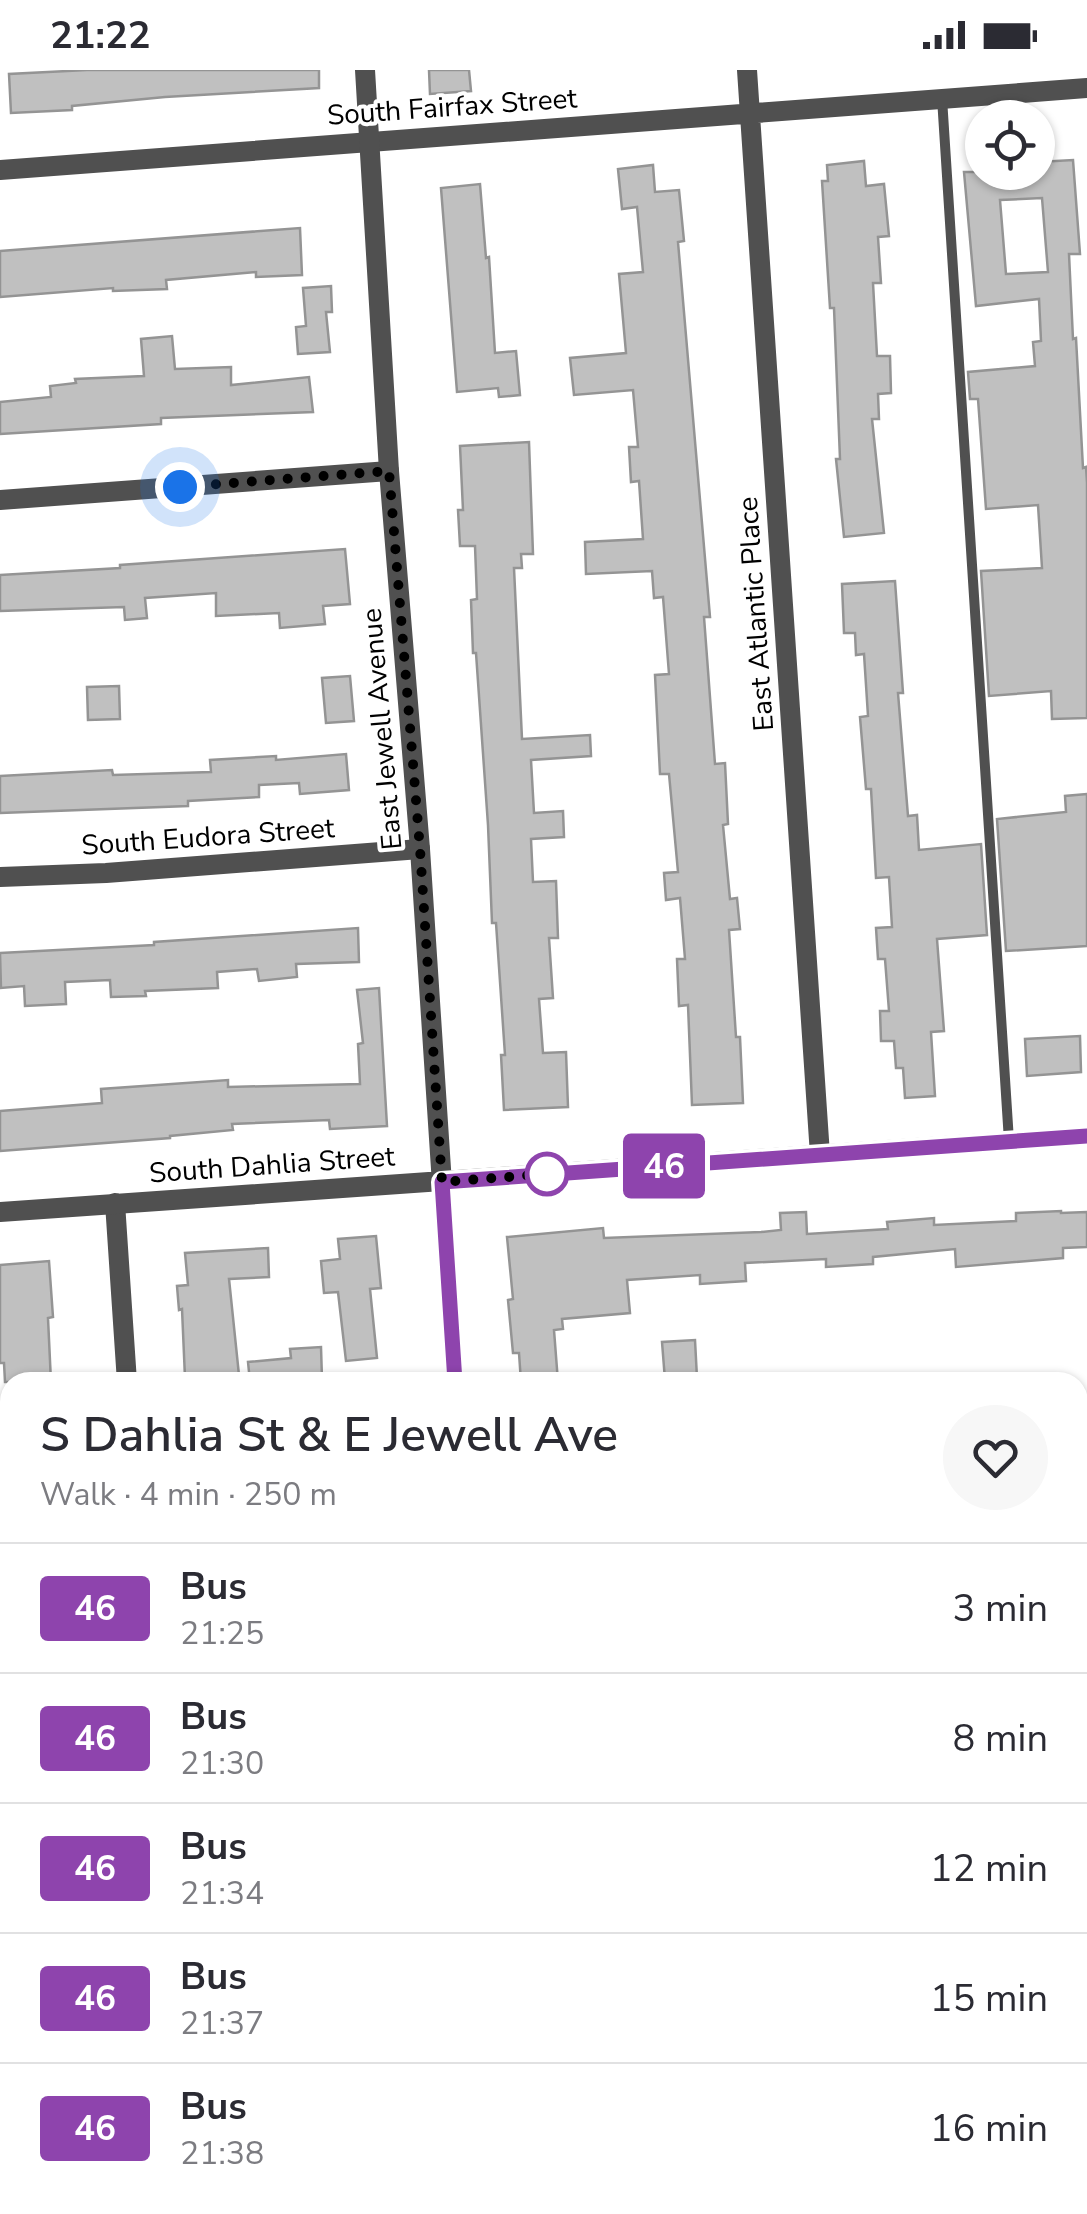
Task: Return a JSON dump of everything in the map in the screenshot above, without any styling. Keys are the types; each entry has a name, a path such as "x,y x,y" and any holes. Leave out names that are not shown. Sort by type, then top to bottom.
{"street":[{"name":"East Jewell Avenue","path":"365,70 389,471 420,849 455,1372"},
{"name":"East Atlantic Place","path":"747,70 820,1155"},
{"name":"South Fairfax Street","path":"0,170 1087,88"},
{"path":"0,500 389,471"},
{"name":"South Eudora Street","path":"0,877 106,874 420,849"},
{"name":"South Dahlia Street","path":"0,1212 1087,1136"},
{"path":"115,1203 126,1372"}],"lane":[{"path":"942,98 1009,1141"}],"building":[{"path":"319,70 319,88 165,97 72,106 72,110 11,113 9,74"},
{"path":"429,70 469,70 471,91 430,94"},
{"path":"1073,160 1080,254 1069,254 1087,483 1087,718 1052,719 1051,691 989,696 981,571 1042,568 1038,505 986,509 978,399 970,399 968,372 1035,366 1033,342 1041,341 1039,299 976,306 966,190 1055,190 1055,161","holes":["1042,198 1048,272 1006,274 1000,200"]},
{"path":"864,161 866,186 884,184 889,236 878,237 881,283 873,283 877,356 890,356 891,393 878,394 879,419 872,419 884,533 844,537 836,459 840,459 834,308 830,308 822,181 828,181 827,165"},
{"path":"653,165 655,192 679,190 684,241 678,242 710,617 704,617 715,764 725,763 728,824 723,825 730,899 737,898 740,929 729,930 743,1103 692,1105 688,1005 679,1006 677,959 685,959 680,898 666,900 664,873 678,872 669,774 660,774 655,675 669,674 663,597 654,598 652,571 586,574 585,542 643,539 639,481 631,482 629,447 638,447 633,390 574,395 570,358 626,353 619,274 643,272 637,207 622,209 618,169"},
{"path":"480,184 495,353 516,351 520,395 499,397 498,388 457,392 441,188"},
{"path":"300,228 302,275 256,277 256,272 166,280 167,289 113,288 0,297 0,251"},
{"path":"331,286 332,312 326,312 330,352 298,354 296,327 306,326 303,288"},
{"path":"172,336 175,369 231,367 231,385 309,377 313,412 161,418 161,424 0,434 0,402 51,397 50,386 76,383 75,379 144,376 141,339"},
{"path":"529,442 533,554 521,554 522,568 514,568 522,739 590,735 591,756 531,760 534,813 563,811 564,837 531,839 533,882 556,881 558,938 549,938 553,998 539,999 543,1053 566,1052 568,1107 504,1110 501,1055 505,1055 473,653 475,546 460,546 460,446"},
{"path":"345,549 350,604 323,606 325,624 280,628 279,613 216,616 216,593 145,598 147,618 125,620 124,607 0,611 0,575"},
{"path":"895,581 903,693 898,693 908,816 917,815 919,850 981,844 987,935 937,939 944,1031 931,1032 935,1096 905,1098 903,1068 896,1068 894,1041 881,1041 880,1011 889,1011 885,959 878,959 876,928 892,927 889,877 876,878 871,789 866,789 860,717 868,716 864,654 856,655 855,633 844,633 842,584"},
{"path":"350,676 354,721 326,723 322,678"},
{"path":"119,686 120,719 88,720 87,687"},
{"path":"346,754 349,790 300,794 299,783 259,785 259,797 188,801 188,806 0,813 0,776 112,770 113,775 211,772 210,760"},
{"path":"1087,794 1087,946 1006,951 997,819 1066,812 1065,796"},
{"path":"358,928 359,962 296,964 297,977 259,981 257,969 217,972 218,988 145,991 146,996 111,997 110,980 65,982 66,1004 25,1006 24,986 1,988 0,953"},
{"path":"379,988 387,1126 330,1129 329,1120 232,1124 233,1130 170,1138 0,1151 0,1111 102,1103 101,1089 228,1080 228,1087 360,1084 358,1044 363,1043 357,990"},
{"path":"1080,1036 1081,1072 1027,1076 1025,1039"},
{"path":"806,1212 807,1234 888,1229 887,1222 934,1218 934,1225 1016,1221 1016,1213 1087,1212 1087,1247 1063,1248 1063,1258 956,1267 955,1249 873,1257 873,1264 826,1267 826,1259 745,1263 746,1281 700,1284 700,1275 627,1280 630,1313 562,1319 563,1329 554,1330 557,1372 520,1372 519,1353 513,1353 507,1237 603,1228 604,1238 761,1232 781,1230 780,1213"},
{"path":"376,1236 381,1288 370,1289 377,1358 346,1361 338,1292 324,1293 321,1261 340,1259 338,1239"},
{"path":"268,1248 269,1277 229,1279 239,1372 185,1372 177,1286 188,1285 185,1253"},
{"path":"49,1261 53,1317 48,1318 51,1372 4,1372 4,1363 0,1363 0,1265"},
{"path":"695,1340 697,1372 664,1372 662,1342"},
{"path":"321,1347 322,1372 249,1372 248,1362 291,1358 290,1349"}],"bus line":[{"name":"46","path":"454,1372 442,1182 1087,1136"}],"route":[{"path":"180,487 389,471 442,1182 547,1174"}]}
